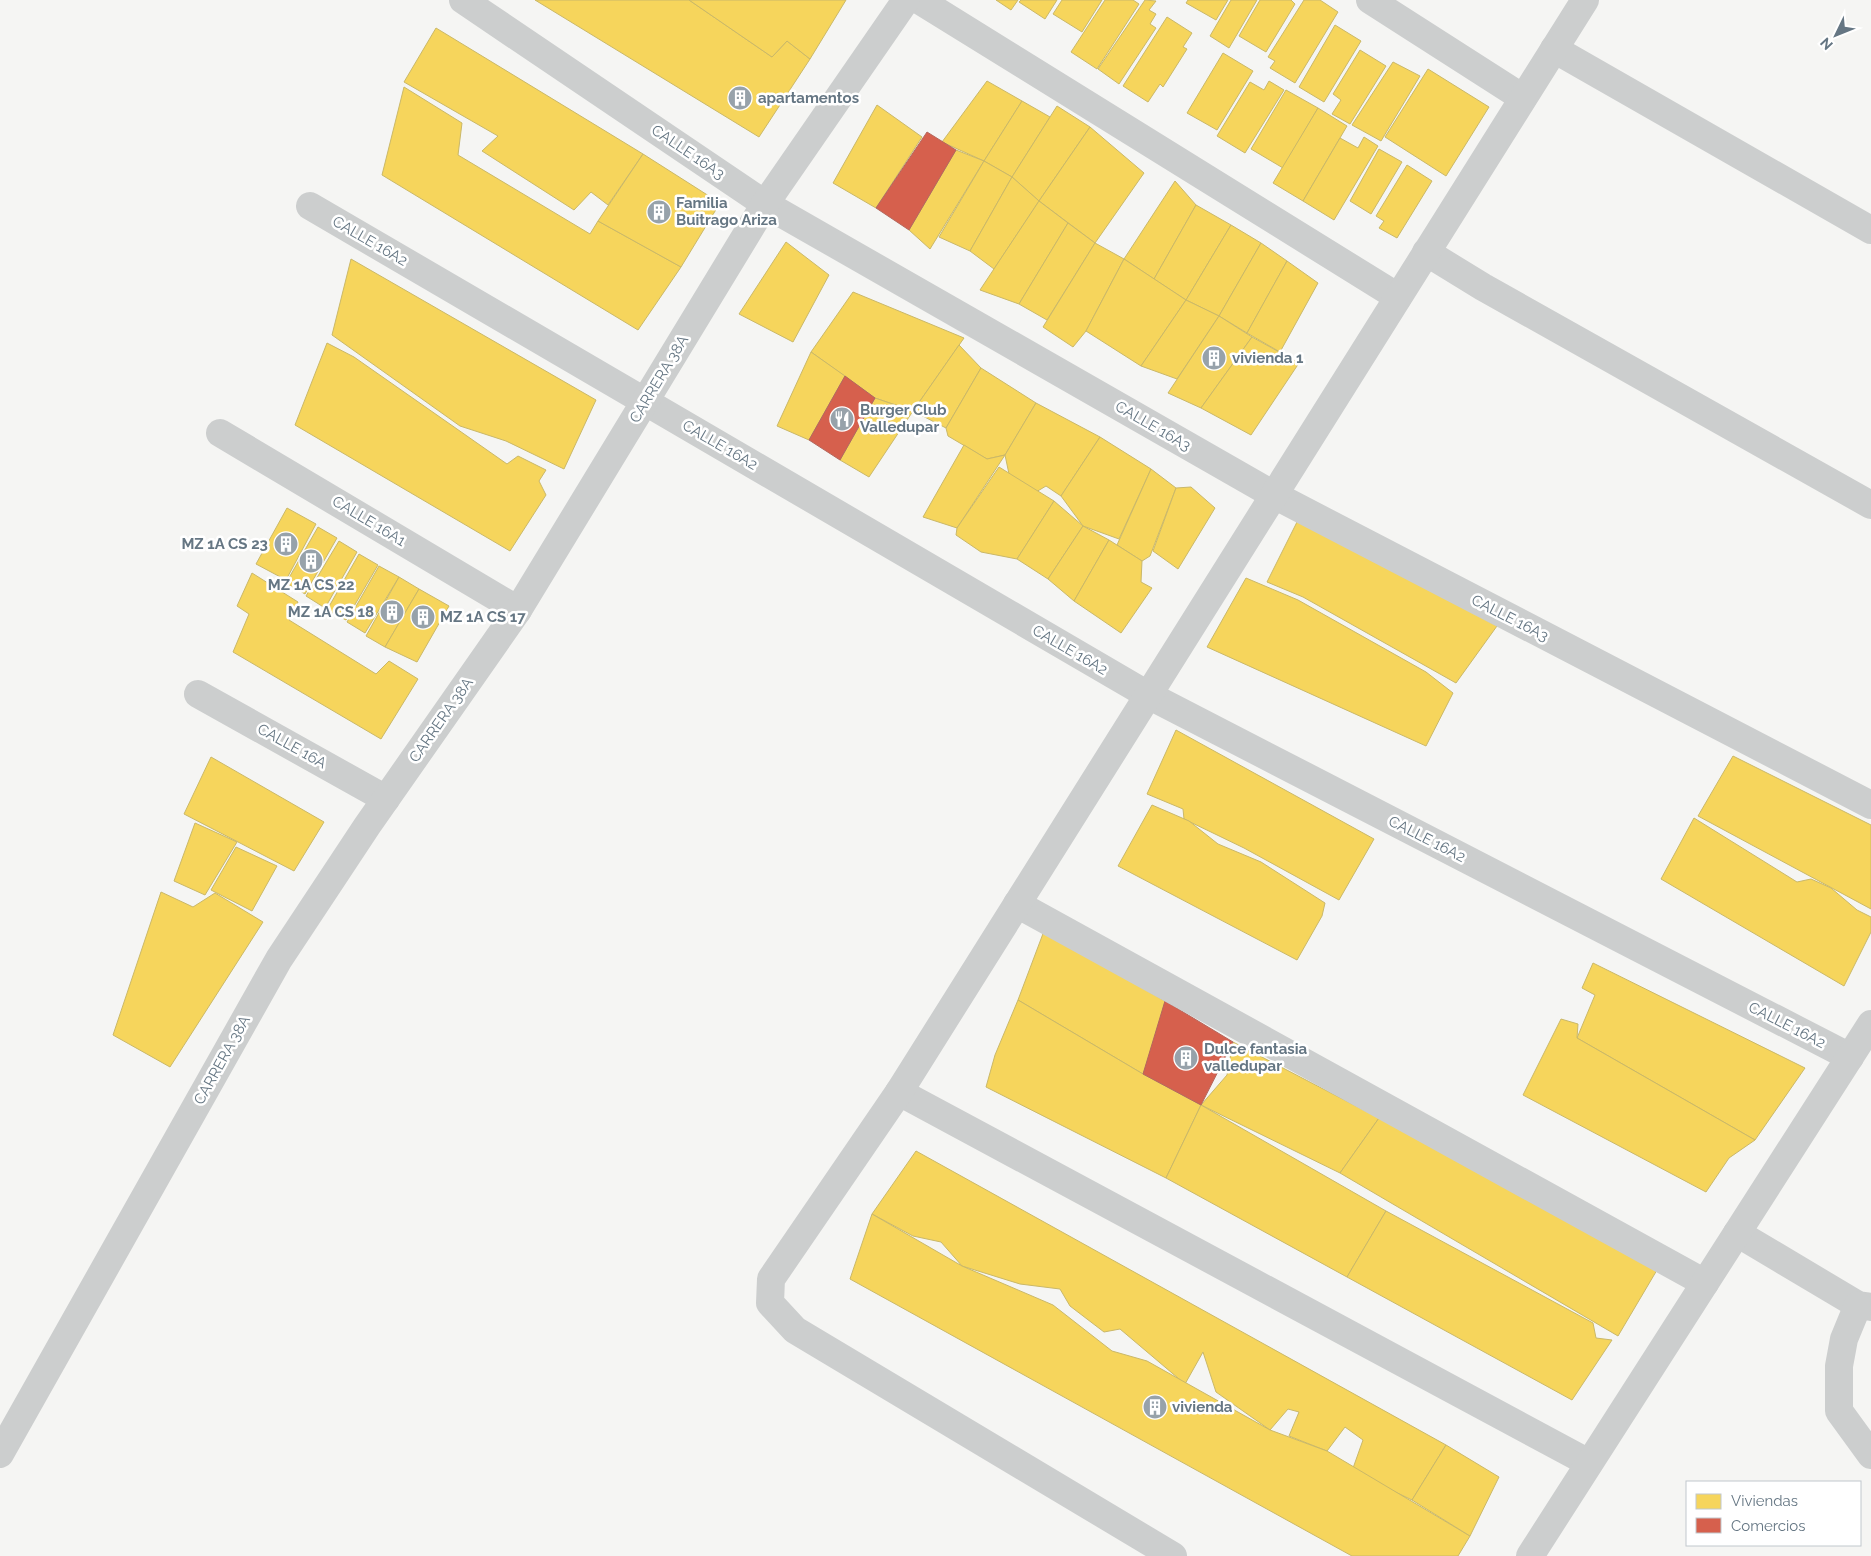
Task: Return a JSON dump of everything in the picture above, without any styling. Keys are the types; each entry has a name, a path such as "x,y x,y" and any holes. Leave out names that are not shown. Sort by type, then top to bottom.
{"street":[{"name":"CALLE 16A3","path":"463,0 765,204 1274,495 1871,805"},
{"name":"CARRERA 38A","path":"0,1454 44,1380 279,959 386,799 518,610 765,204 906,0"},
{"path":"918,0 1398,297"},
{"path":"1370,0 1523,98"},
{"path":"1173,1556 795,1330 770,1303 771,1279 899,1092 1585,0"},
{"path":"1554,49 1871,230"},
{"name":"CALLE 16A2","path":"310,206 1148,695 1850,1057"},
{"path":"1426,252 1483,287 1871,505"},
{"name":"CALLE 16A1","path":"220,433 518,610"},
{"name":"CALLE 16A","path":"198,694 386,799"},
{"path":"1017,904 1705,1283"},
{"path":"1530,1556 1871,1024"},
{"path":"899,1092 1589,1463"},
{"path":"1737,1233 1864,1306 1844,1339 1839,1366 1839,1412 1871,1455"}],"building: Viviendas":[{"name":"apartamentos","path":"535,0 689,0 772,57 787,41 810,59 759,137"},
{"name":"apartamentos","path":"689,0 846,0 810,59 787,41 772,57"},
{"path":"996,0 1018,0 1011,10"},
{"path":"1021,0 1057,0 1045,19 1019,2"},
{"path":"1062,0 1102,0 1082,32 1053,14"},
{"path":"1105,0 1133,0 1139,4 1097,69 1071,52"},
{"path":"1145,0 1156,1 1149,10 1156,14 1150,24 1156,28 1119,84 1098,69"},
{"path":"1188,0 1228,0 1216,20 1186,3"},
{"path":"1231,0 1257,0 1229,48 1210,36"},
{"path":"1260,0 1291,0 1295,4 1266,52 1239,36"},
{"path":"1304,0 1320,0 1338,12 1295,83 1270,68 1275,61 1268,57"},
{"path":"1167,17 1192,33 1183,47 1187,49 1163,87 1160,84 1148,102 1123,86"},
{"path":"1335,25 1361,41 1324,102 1299,87"},
{"path":"436,28 643,154 608,205 591,192 574,210 482,151 498,136 404,82"},
{"path":"1360,50 1386,66 1350,124 1332,114 1341,100 1333,94"},
{"path":"1223,53 1253,71 1217,130 1187,113"},
{"path":"1393,62 1420,76 1381,141 1352,125"},
{"path":"1428,69 1489,107 1446,176 1385,137"},
{"path":"987,81 1022,101 984,161 942,142"},
{"path":"1269,81 1284,90 1245,153 1217,136 1250,82 1264,90"},
{"path":"404,87 462,123 458,155 590,234 598,221 681,267 638,330 382,175"},
{"path":"1286,90 1318,108 1283,168 1251,149"},
{"path":"1022,101 1050,117 1012,177 984,161"},
{"path":"877,105 922,137 876,208 833,183"},
{"path":"1057,106 1090,127 1039,201 1012,177"},
{"path":"1318,108 1347,126 1303,201 1273,183"},
{"path":"1090,127 1144,173 1095,243 1039,201"},
{"path":"1364,137 1378,146 1334,220 1303,201 1340,138 1358,148"},
{"path":"1379,149 1402,162 1371,214 1350,201"},
{"path":"956,150 984,161 930,249 909,230"},
{"name":"Familia Buitrago Ariza","path":"643,154 720,203 681,267 598,221"},
{"path":"984,161 1012,177 970,251 939,237"},
{"path":"1407,165 1432,181 1397,238 1379,228 1384,221 1376,216"},
{"path":"1012,177 1039,201 994,269 970,251"},
{"path":"1175,181 1196,205 1154,279 1124,259"},
{"path":"1039,201 1068,223 1019,304 980,290"},
{"path":"1196,205 1231,225 1186,300 1154,279"},
{"path":"1068,223 1095,243 1047,320 1019,304"},
{"path":"1231,225 1261,243 1219,316 1186,300"},
{"path":"786,242 829,275 793,342 739,314"},
{"path":"1095,243 1124,259 1086,331 1073,347 1043,327"},
{"path":"1261,243 1287,261 1247,333 1219,316"},
{"path":"351,259 596,400 564,469 506,441 460,426 332,335"},
{"path":"1124,259 1186,300 1141,366 1086,331"},
{"path":"1287,261 1318,283 1280,352 1247,333"},
{"path":"853,292 964,338 913,411 875,398 811,352"},
{"path":"1186,300 1219,316 1177,379 1141,366"},
{"name":"vivienda 1","path":"1219,316 1252,337 1201,408 1168,393"},
{"path":"1252,337 1299,363 1251,435 1201,408"},
{"path":"327,343 354,357 507,464 518,456 546,470 539,481 546,495 510,551 295,425"},
{"path":"959,345 981,368 946,428 913,411"},
{"path":"811,352 845,376 809,440 777,426"},
{"path":"981,368 1036,403 1005,455 987,459 948,436 946,428"},
{"path":"875,398 913,411 869,477 840,460"},
{"path":"1036,403 1100,437 1061,496 1046,486 1036,492 1009,474 1005,455"},
{"path":"1100,437 1151,469 1119,539 1083,526 1061,496"},
{"path":"964,445 987,459 1005,455 957,528 923,517"},
{"path":"999,467 1054,501 1017,559 981,552 956,535 957,528"},
{"path":"1151,469 1176,488 1150,556 1142,561 1117,545"},
{"path":"1191,487 1215,508 1178,569 1153,551 1176,488"},
{"path":"1054,501 1083,526 1048,579 1017,559"},
{"name":"MZ 1A CS 23","path":"287,508 316,524 286,580 256,564"},
{"path":"1299,518 1497,626 1456,683 1303,597 1267,582"},
{"path":"1083,526 1109,540 1074,601 1048,579"},
{"name":"MZ 1A CS 22","path":"318,527 337,538 305,594 286,583"},
{"path":"1109,540 1142,561 1141,582 1152,588 1121,633 1074,601"},
{"path":"339,541 357,552 325,608 306,596"},
{"path":"359,554 378,565 346,620 327,610"},
{"path":"379,566 399,577 365,633 347,622"},
{"path":"252,573 298,602 289,620 376,674 389,661 418,679 381,739 233,652 249,614 237,606"},
{"name":"MZ 1A CS 18","path":"399,577 419,589 385,647 366,636"},
{"path":"1246,578 1298,600 1426,672 1453,693 1426,746 1207,647"},
{"name":"MZ 1A CS 17","path":"419,589 449,606 417,662 385,647"},
{"path":"1176,730 1374,839 1339,900 1244,848 1184,819 1183,809 1147,794"},
{"path":"1733,756 1871,825 1871,909 1698,816"},
{"path":"211,757 324,822 294,871 184,814"},
{"path":"1152,805 1189,821 1218,844 1261,862 1325,903 1322,916 1297,960 1118,866"},
{"path":"1694,818 1797,882 1811,879 1831,888 1857,910 1871,917 1871,932 1844,986 1661,879"},
{"path":"195,823 237,842 205,895 174,881"},
{"path":"236,847 277,866 252,911 211,890"},
{"path":"161,892 193,907 215,893 263,922 170,1067 113,1035"},
{"path":"1044,931 1165,1001 1151,1054 1143,1074 1018,1000"},
{"path":"1593,963 1805,1068 1755,1140 1577,1038 1595,995 1582,988"},
{"path":"1018,1000 1143,1074 1201,1105 1166,1178 986,1087 995,1055"},
{"path":"1561,1019 1578,1024 1577,1038 1755,1140 1729,1158 1706,1192 1523,1095"},
{"path":"1233,1042 1379,1118 1340,1173 1201,1105 1227,1075"},
{"path":"1201,1105 1386,1211 1347,1277 1166,1178"},
{"path":"1379,1118 1657,1270 1618,1336 1340,1173"},
{"name":"vivienda","path":"916,1151 1446,1445 1412,1500 1352,1471 1363,1440 1345,1427 1327,1451 1289,1436 1299,1412 1288,1409 1270,1430 1216,1392 1203,1352 1185,1384 1120,1329 1104,1332 1070,1306 1060,1289 1020,1284 962,1266 941,1242 913,1236 872,1214"},
{"path":"1386,1211 1593,1323 1596,1338 1612,1340 1572,1400 1347,1277"},
{"name":"vivienda","path":"872,1214 962,1266 1053,1305 1112,1351 1147,1361 1270,1430 1327,1451 1470,1536 1458,1556 1352,1556 850,1279"},
{"path":"1446,1445 1499,1477 1470,1536 1412,1500"}],"building: Comercios":[{"path":"927,132 956,150 909,230 876,208"},
{"name":"Burger Club Valledupar","path":"845,376 875,398 840,460 809,440"},
{"name":"Dulce fantasia valledupar","path":"1165,1001 1233,1042 1201,1105 1143,1074"}],"place":[{"name":"apartamentos","path":"740,98"},
{"name":"Familia Buitrago Ariza","path":"659,212"},
{"name":"vivienda 1","path":"1214,358"},
{"name":"Burger Club Valledupar","path":"842,419"},
{"name":"MZ 1A CS 23","path":"286,544"},
{"name":"MZ 1A CS 22","path":"311,561"},
{"name":"MZ 1A CS 18","path":"392,612"},
{"name":"MZ 1A CS 17","path":"423,617"},
{"name":"Dulce fantasia valledupar","path":"1186,1058"},
{"name":"vivienda","path":"1155,1407"}]}
